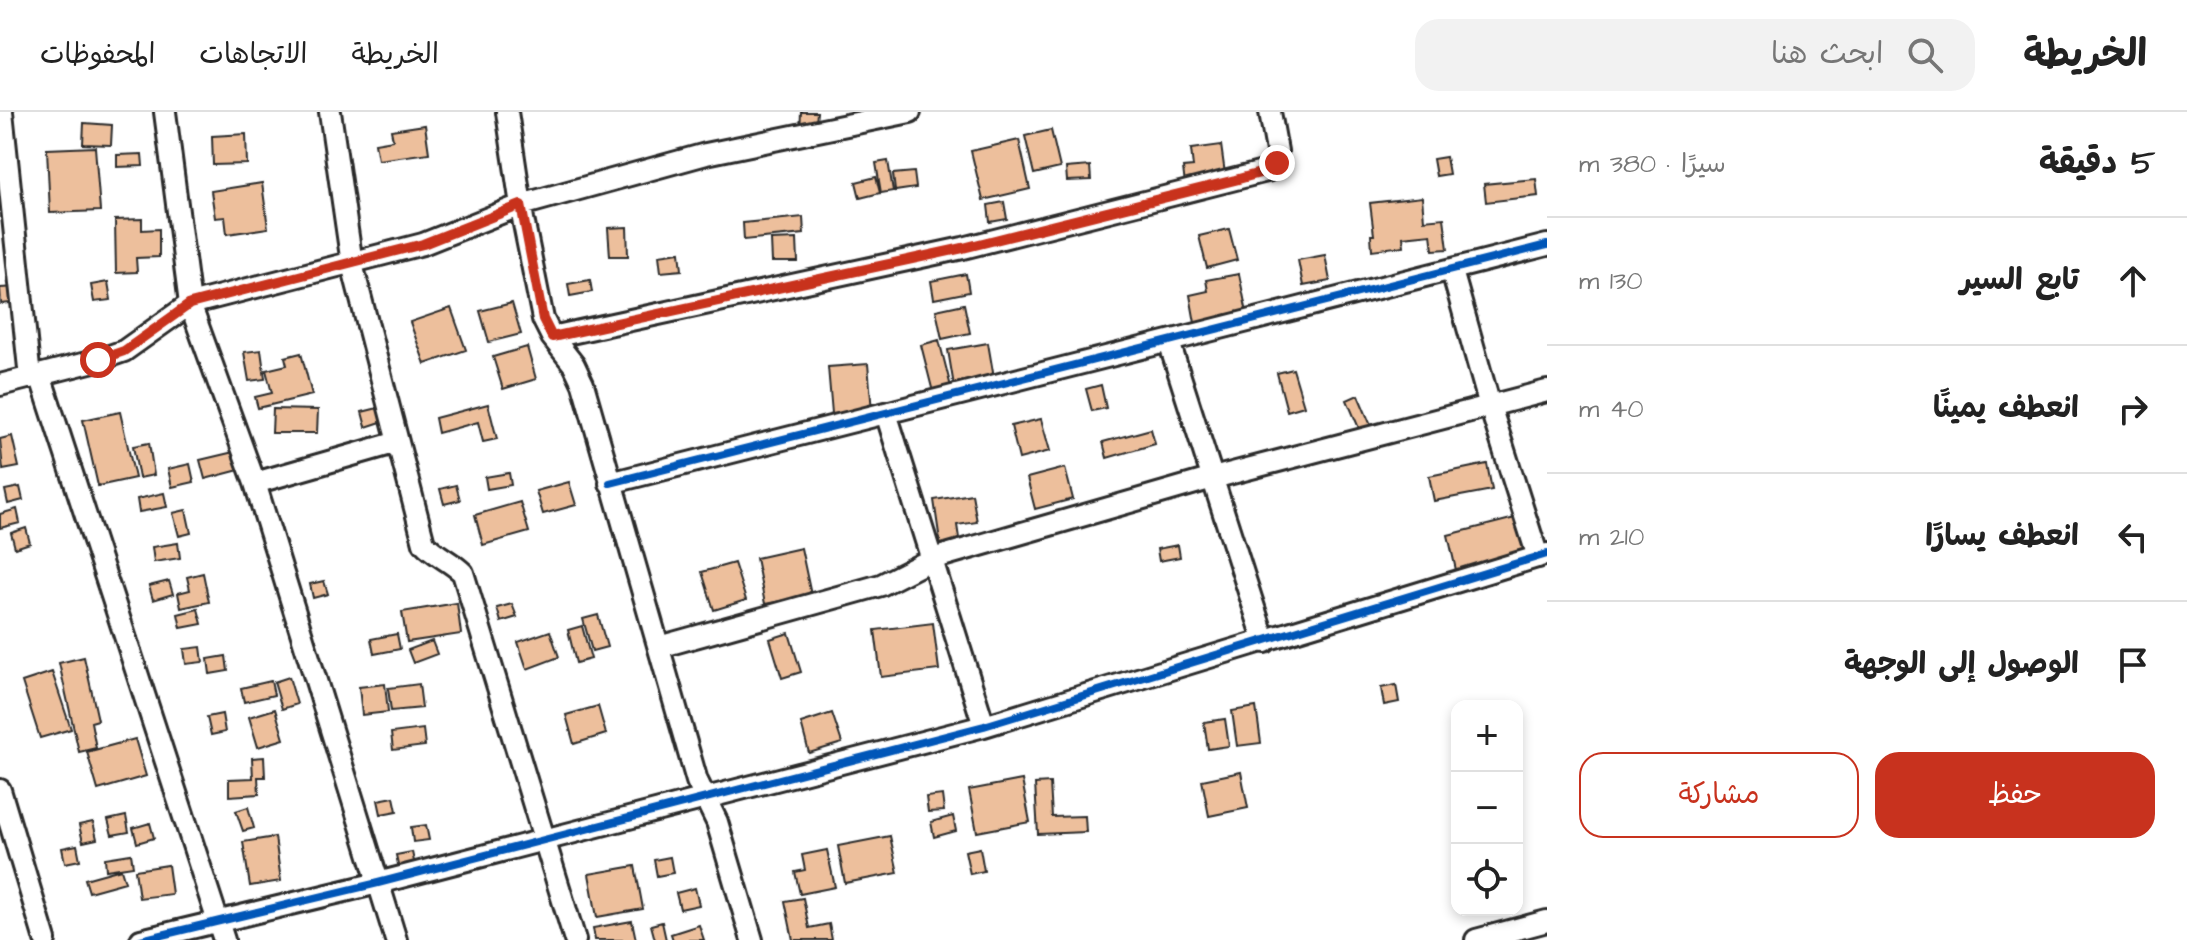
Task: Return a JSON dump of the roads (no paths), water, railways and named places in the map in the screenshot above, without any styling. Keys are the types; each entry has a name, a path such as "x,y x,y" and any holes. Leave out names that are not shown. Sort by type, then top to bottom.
{"street":[{"path":"2,112 35,376 221,930"},
{"path":"165,112 190,304 255,483 396,940"},
{"path":"330,112 352,264 424,543 433,553 454,564 463,573 575,940"},
{"path":"507,112 543,319 583,384 704,799 717,822 752,940"},
{"path":"0,385 124,351 190,304 423,244 521,205 706,154 910,112"},
{"path":"552,337 963,248 1267,171 1277,163 1270,112"},
{"path":"610,483 1547,245"},
{"path":"141,940 221,930 378,883 984,726 1542,556 1490,406 1452,271"},
{"path":"1169,342 1265,642"},
{"path":"659,647 881,585 932,559 1213,478 1547,391"},
{"path":"886,413 984,726"},
{"path":"255,483 398,442"},
{"path":"0,790 45,940"},
{"path":"1476,940 1506,936 1547,921"}]}
